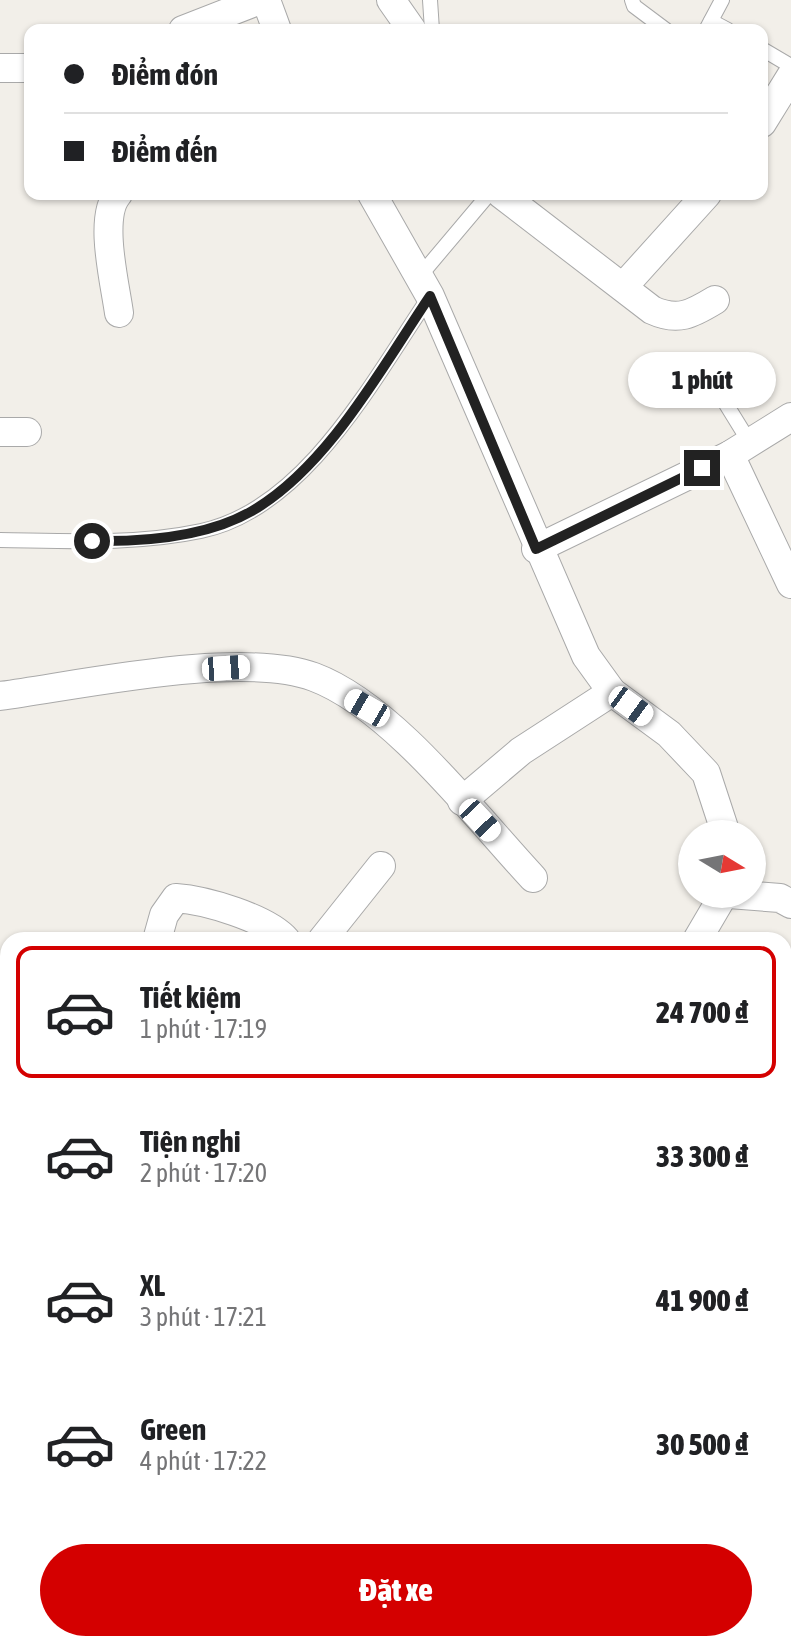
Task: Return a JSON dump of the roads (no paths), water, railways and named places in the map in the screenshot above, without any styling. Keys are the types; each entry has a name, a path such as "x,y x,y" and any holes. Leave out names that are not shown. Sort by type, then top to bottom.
{"street":[{"path":"199,24 263,0 274,24"},
{"path":"391,0 408,24"},
{"path":"0,68 24,68"},
{"path":"768,113 791,76"},
{"path":"113,200 108,227 119,313"},
{"path":"375,200 424,286 536,549 586,656 612,692 669,734 706,773 721,820"},
{"path":"509,200 669,318 690,315 715,300"},
{"path":"623,287 702,200"},
{"path":"536,549 740,449 791,417"},
{"path":"740,449 791,584"},
{"path":"0,696 174,672 252,666 314,677 367,708 413,749 533,878"},
{"path":"462,801 521,751 612,692"},
{"path":"328,932 381,866"},
{"path":"766,897 780,898 791,904"},
{"path":"159,932 164,915 176,898 196,900 264,924 275,932"},
{"path":"702,932 717,908"}],"lane":[{"path":"430,0 432,24"},
{"path":"632,0 634,6 658,24"},
{"path":"709,24 722,0"},
{"path":"768,53 791,66"},
{"path":"0,540 120,542 203,531 253,511 298,475 333,437 424,286 485,200"},
{"path":"718,391 740,449"}]}
